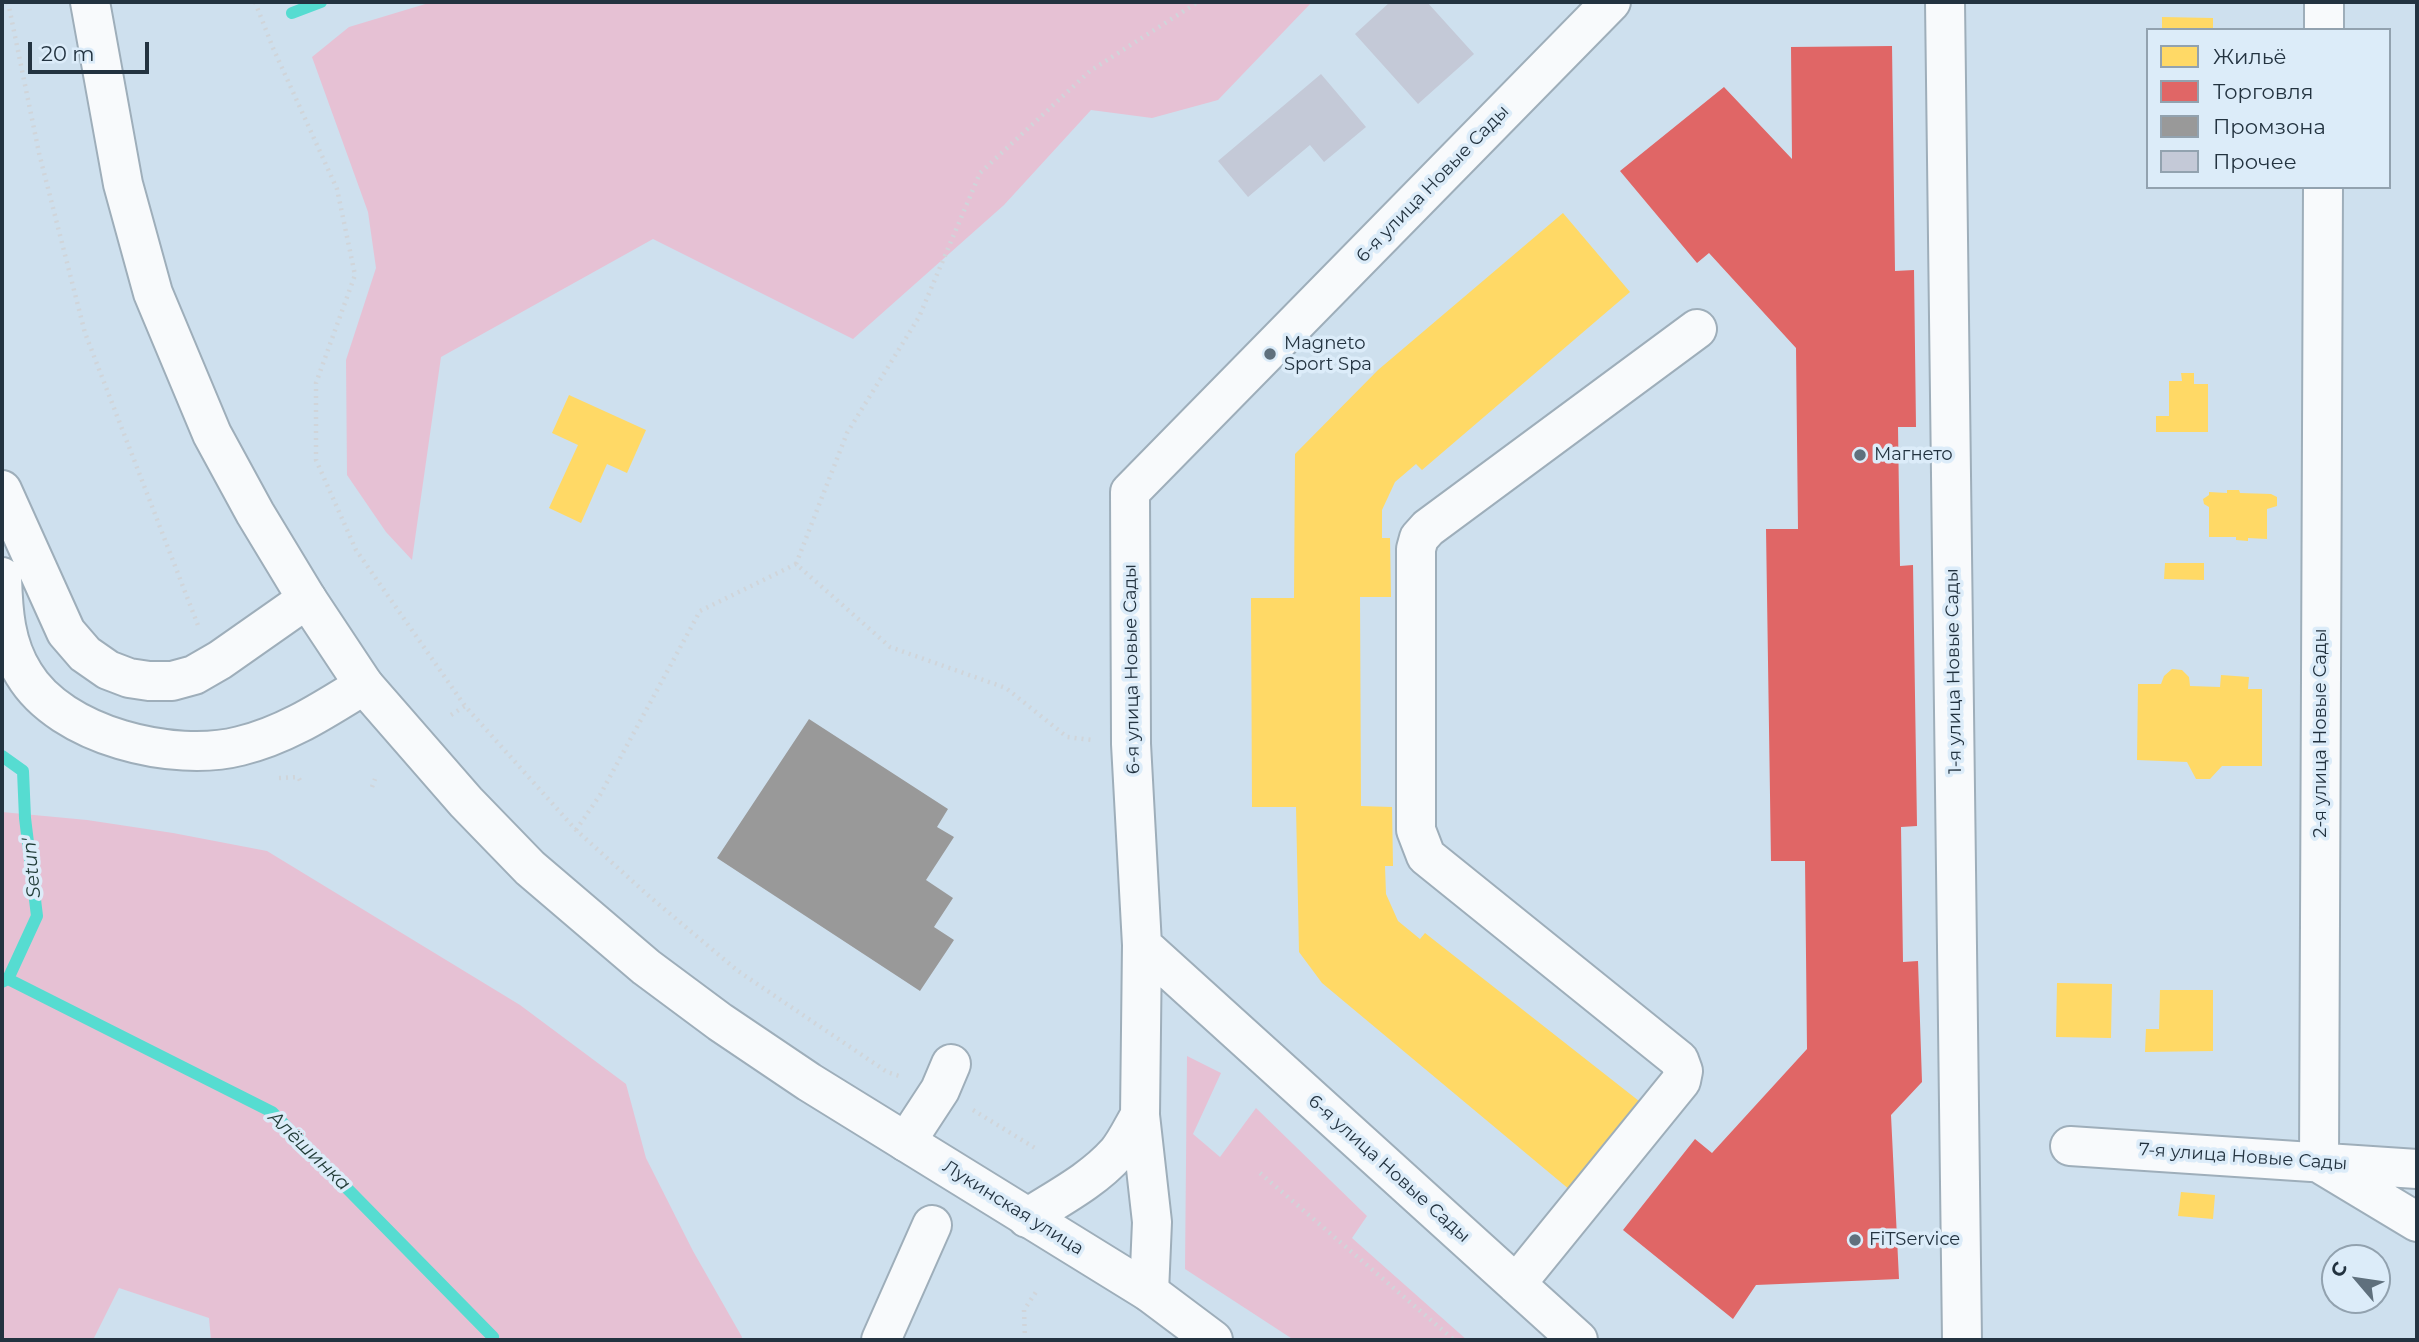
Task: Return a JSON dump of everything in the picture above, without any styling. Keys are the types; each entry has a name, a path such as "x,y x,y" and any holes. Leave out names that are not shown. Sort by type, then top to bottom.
{"street":[{"name":"Лукинская улица","path":"90,2 123,184 153,293 212,434 255,513 307,599 364,685 466,802 530,868 646,967 720,1023 809,1082 1149,1292 1213,1340"},
{"name":"6-я улица Новые Сады","path":"1578,1340 1142,945 1131,744 1130,492 1611,2"},
{"name":"1-я улица Новые Сады","path":"1945,2 1962,1340"},
{"path":"2324,2 2324,28"},
{"name":"2-я улица Новые Сады","path":"2319,1163 2323,189"},
{"path":"1516,1284 1681,1081 1683,1070 1679,1060 1426,856 1416,830 1416,549 1419,538 1428,528 1697,329"},
{"path":"2,490 66,632 85,654 108,670 129,678 172,681 194,675 307,599"},
{"path":"2,577 4,624 24,676 42,696 67,716 122,740 189,752 238,747 271,737 312,717 364,685"},
{"path":"1142,945 1140,1115 1152,1222 1149,1292"},
{"path":"906,1142 945,1077"},
{"path":"1027,1218 1087,1180 1104,1165 1119,1151 1140,1115"},
{"name":"7-я улица Новые Сады","path":"2070,1146 2417,1169"},
{"path":"2319,1163 2417,1222"},
{"path":"881,1340 932,1225"}],"path":[{"path":"8,2 38,153 85,333 203,635"},
{"path":"255,2 337,189 355,275 316,383 316,460 356,550 465,706 576,830 650,897 738,971 887,1072 945,1077 1035,1148"},
{"path":"576,830 600,795 700,611 796,564 847,433 919,317 979,173 1090,71 1198,2"},
{"path":"796,564 890,647 1006,688 1067,737 1131,744"},
{"path":"451,715 465,706"},
{"path":"298,777 302,784"},
{"path":"372,787 375,779"},
{"path":"1260,1173 1454,1340"},
{"path":"1025,1340 1024,1310 1038,1289"}],"shaded area":[{"path":"432,2 1312,2 1218,100 1152,118 1091,110 1004,205 853,339 653,239 441,357 412,560 386,532 347,475 346,360 376,268 368,212 312,57 349,27"},
{"path":"2,812 87,820 267,851 520,1005 626,1084 646,1158 693,1251 742,1337 741,1340 211,1340 209,1318 119,1288 93,1340 2,1340"},
{"path":"1187,1056 1221,1073 1193,1134 1220,1157 1256,1108 1367,1216 1352,1238 1467,1340 1294,1340 1185,1269"}],"building: Жильё":[{"path":"2162,17 2213,18 2213,28 2162,28"},
{"path":"1563,213 1630,292 1422,470 1416,464 1395,482 1382,510 1382,538 1390,538 1391,597 1360,597 1361,806 1392,807 1393,866 1385,866 1386,894 1398,921 1420,939 1425,933 1639,1101 1570,1190 1322,983 1299,952 1296,807 1252,807 1251,598 1294,598 1295,454 1378,370"},
{"path":"2181,373 2194,373 2194,384 2208,384 2208,432 2156,432 2156,416 2169,416 2169,381 2182,381"},
{"path":"569,395 646,430 627,473 607,464 581,523 549,508 578,445 552,433"},
{"path":"2227,490 2271,494 2277,497 2277,506 2267,509 2267,539 2248,538 2248,541 2236,540 2236,537 2209,537 2209,507 2204,504 2203,499 2209,492 2227,493"},
{"path":"2165,563 2204,563 2204,580 2164,579"},
{"path":"2172,669 2182,670 2189,677 2190,686 2220,687 2221,675 2249,677 2248,689 2262,689 2262,766 2222,766 2210,779 2196,779 2187,762 2137,760 2138,684 2161,684 2164,676"},
{"path":"2057,983 2112,984 2111,1038 2056,1037"},
{"path":"2160,990 2213,990 2213,1051 2145,1052 2146,1029 2159,1029"},
{"path":"2181,1192 2215,1195 2213,1219 2178,1216"}],"building: Торговля":[{"path":"1892,46 1895,271 1914,270 1916,427 1898,427 1900,566 1913,565 1917,826 1901,827 1903,962 1918,961 1922,1082 1891,1115 1899,1279 1756,1285 1733,1319 1623,1230 1695,1139 1712,1153 1807,1049 1805,861 1771,861 1766,529 1798,529 1796,348 1709,253 1697,263 1620,171 1724,87 1792,159 1791,47"}],"building: Промзона":[{"path":"809,719 948,809 937,827 954,837 926,880 953,898 934,927 954,940 920,991 717,858"}],"building: Прочее":[{"path":"1390,2 1427,2 1474,54 1418,104 1355,34"},
{"path":"1321,74 1366,127 1324,162 1310,145 1248,197 1218,161"}],"waterway":[{"name":"Setun'","path":"292,13 321,2"},
{"name":"Setun'","path":"2,756 23,771 25,818 37,916 8,979 2,982"},
{"name":"Алёшинка","path":"8,979 272,1112 493,1337 491,1340"}],"place":[{"name":"Magneto Sport Spa","path":"1270,354"},
{"name":"Магнето","path":"1860,455"},
{"name":"FiTService","path":"1855,1240"}]}
